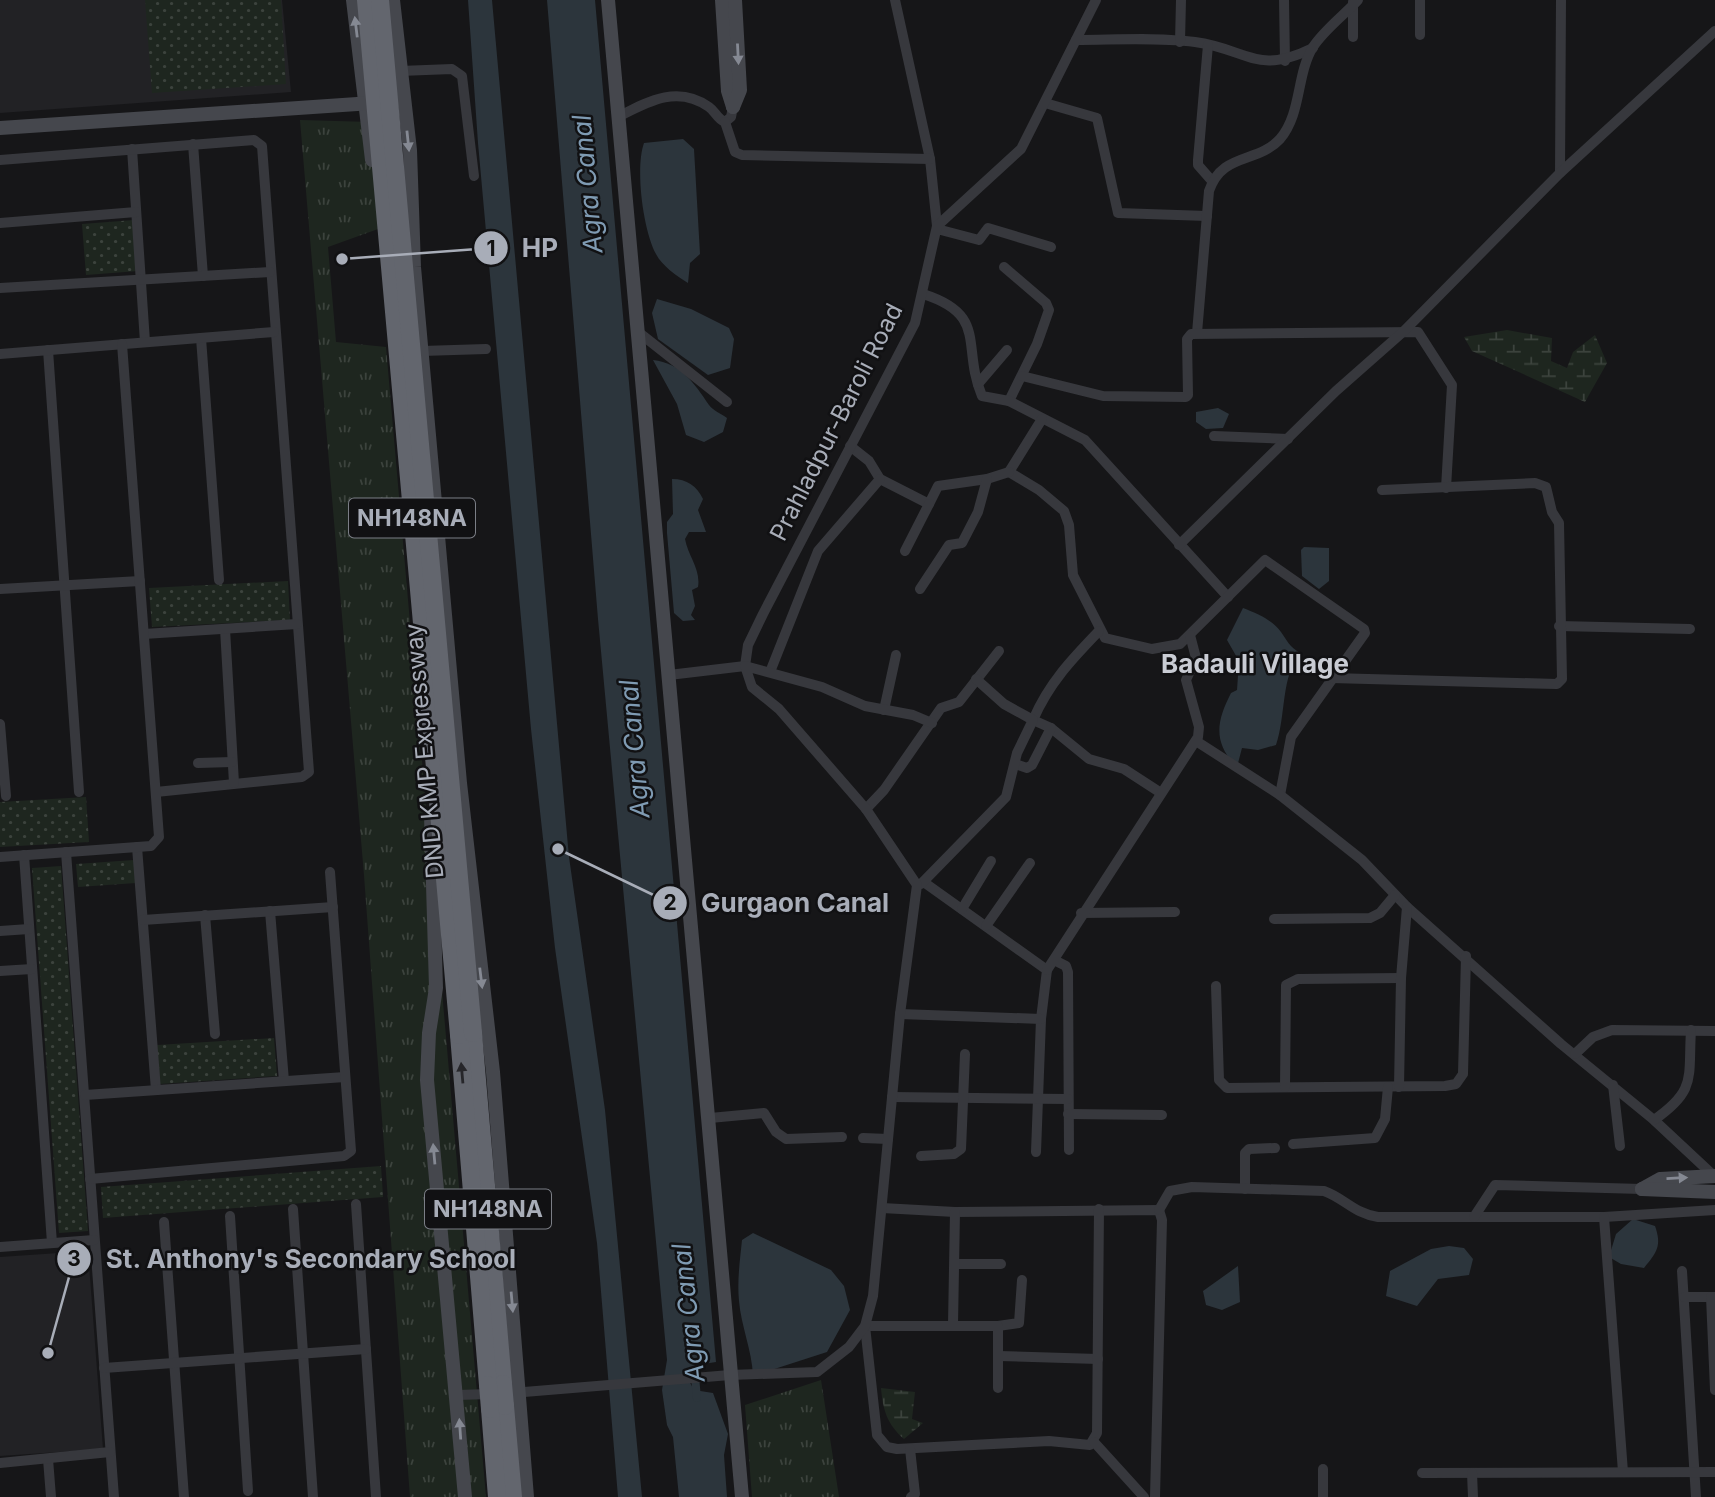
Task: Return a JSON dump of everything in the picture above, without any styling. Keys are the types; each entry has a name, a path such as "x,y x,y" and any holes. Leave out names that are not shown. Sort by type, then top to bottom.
{"highway":[{"name":"DND KMP Expressway","path":"366,0 466,1034 509,1389 498,1407 497,1497"},
{"name":"DND KMP Expressway","path":"380,0 466,1034"},
{"name":"DND KMP Expressway","path":"498,1407 513,1497"}],"street":[{"path":"353,0 365,99 432,833 436,988 429,1033 427,1080 465,1497"},
{"path":"393,0 460,783 492,1072 509,1389 527,1497"},
{"path":"608,0 710,1118 728,1376 742,1497"},
{"path":"722,0 728,91 733,107"},
{"path":"725,122 731,117 740,90 735,0"},
{"name":"Prahladpur-Baroli Road","path":"745,666 748,645 762,614 894,367 915,323 923,294 937,228 930,159 895,0"},
{"path":"937,228 1021,149 1096,0"},
{"path":"1181,0 1181,42"},
{"path":"1284,0 1285,61"},
{"path":"1420,0 1420,35"},
{"path":"1560,173 1561,0"},
{"path":"1076,40 1181,42 1208,45 1264,61 1285,61 1313,48 1355,2"},
{"path":"1353,37 1355,2"},
{"path":"1180,545 1336,391 1404,331 1560,173 1715,31"},
{"path":"1208,45 1198,165 1212,181"},
{"path":"1197,333 1212,181 1230,162 1268,149 1279,140 1291,120 1313,48"},
{"path":"400,71 452,69 462,76 474,176"},
{"path":"0,128 403,96"},
{"path":"620,116 647,101 666,96 699,102 725,122 735,152 742,155 930,159"},
{"path":"0,122 365,99"},
{"path":"1045,103 1097,118 1118,213 1207,216"},
{"path":"0,160 254,140 262,146 309,772 302,777 156,792"},
{"path":"194,144 203,276"},
{"path":"132,149 145,342"},
{"path":"0,223 136,212"},
{"path":"937,228 979,240 988,228 1051,247"},
{"path":"1004,267 1049,310 1009,401"},
{"path":"0,288 270,272"},
{"path":"923,294 947,302 963,318 970,333 978,384 983,396 1009,401 1084,440 1099,453 1228,597"},
{"path":"636,330 727,402"},
{"path":"1022,376 1103,396 1186,397 1187,339 1197,333 1404,331 1423,335 1451,379 1446,488"},
{"path":"0,354 274,332"},
{"path":"201,338 219,580"},
{"path":"0,857 151,846 158,841 122,344"},
{"path":"422,351 486,348"},
{"path":"48,350 79,792"},
{"path":"978,384 1007,350"},
{"path":"905,551 938,486 987,479 1009,472 1042,419"},
{"path":"1214,436 1288,439"},
{"path":"850,446 869,461 880,479 929,504"},
{"path":"1009,472 1039,490 1064,511 1069,525 1073,575 1099,631 1112,642 1152,649 1172,648 1190,635 1266,561 1364,629 1365,633 1291,737 1280,795"},
{"path":"770,672 818,551 880,479"},
{"path":"920,589 949,545 961,543 978,512 987,479"},
{"path":"1331,678 1557,684 1562,678 1559,523 1546,487 1535,483 1382,490"},
{"path":"0,589 140,581"},
{"path":"144,634 297,624"},
{"path":"1559,626 1690,629"},
{"path":"225,629 234,783"},
{"path":"1099,631 1055,677 1021,743 1006,797 921,884 900,1014 873,1296 865,1326 877,1435 887,1447 910,1449 1049,1441 1090,1445 1094,1442 1097,1433 1099,1209"},
{"path":"1036,1152 1041,1019 1046,970 1196,741 1199,727 1186,680 1196,658 1190,635"},
{"path":"866,809 943,706 959,702 999,652"},
{"path":"884,710 896,654"},
{"path":"669,675 745,666 884,710 913,715 932,723"},
{"path":"745,666 752,687 779,709 866,809 921,884 962,909 1046,970"},
{"path":"976,679 1004,704 1051,728 1089,759 1124,769 1161,793"},
{"path":"0,724 6,796"},
{"path":"1015,764 1031,767 1051,728"},
{"path":"1196,741 1280,795 1362,860 1407,907 1614,1085 1715,1176"},
{"path":"198,764 232,762"},
{"path":"137,847 156,1090"},
{"path":"66,852 114,1497"},
{"path":"24,855 52,1243"},
{"path":"962,909 991,861"},
{"path":"986,926 1030,863"},
{"path":"90,1179 344,1156 352,1147 330,872"},
{"path":"1274,919 1370,918 1380,913 1395,895"},
{"path":"142,919 333,907"},
{"path":"1293,1144 1375,1138 1385,1119 1394,1087 1407,907"},
{"path":"270,911 284,1081"},
{"path":"1081,913 1175,912"},
{"path":"205,915 215,1034"},
{"path":"0,931 29,929"},
{"path":"1216,986 1221,1084 1231,1089 1445,1086 1456,1084 1461,1079 1466,957"},
{"path":"1054,960 1068,970 1069,1150"},
{"path":"0,971 32,969"},
{"path":"1285,1087 1286,985 1298,979 1401,978"},
{"path":"900,1014 1041,1019"},
{"path":"1575,1054 1593,1037 1612,1030 1715,1031"},
{"path":"1654,1120 1676,1105 1686,1091 1691,1030"},
{"path":"921,1156 954,1154 961,1149 965,1054"},
{"path":"85,1095 345,1077"},
{"path":"1614,1085 1620,1146"},
{"path":"892,1097 1068,1099"},
{"path":"710,1118 764,1113 776,1132 786,1139 842,1138"},
{"path":"1068,1114 1162,1115"},
{"path":"863,1138 888,1139"},
{"path":"1245,1189 1245,1153 1250,1149 1275,1148"},
{"path":"1642,1189 1660,1179 1715,1176"},
{"path":"1474,1217 1495,1185 1715,1192"},
{"path":"1155,1497 1162,1220 1159,1210 1170,1191 1180,1187 1324,1191 1352,1209 1378,1217 1604,1217 1715,1210"},
{"path":"356,1204 376,1497"},
{"path":"882,1208 955,1212 1159,1210"},
{"path":"293,1209 313,1497"},
{"path":"953,1325 955,1212"},
{"path":"230,1216 248,1491"},
{"path":"1604,1217 1623,1472"},
{"path":"164,1222 184,1497"},
{"path":"0,1247 94,1240"},
{"path":"955,1265 1001,1265"},
{"path":"1682,1271 1696,1497"},
{"path":"865,1326 998,1326 1019,1323 1022,1280"},
{"path":"1684,1297 1713,1297 1715,1390"},
{"path":"457,1395 509,1389 817,1372 849,1347 865,1326"},
{"path":"998,1326 998,1388"},
{"path":"104,1368 366,1349"},
{"path":"999,1356 1098,1359"},
{"path":"1094,1442 1144,1497"},
{"path":"910,1449 914,1496"},
{"path":"0,1463 110,1452"},
{"path":"48,1459 51,1497"},
{"path":"1323,1469 1323,1497"},
{"path":"1422,1473 1715,1472"},
{"path":"1472,1473 1473,1497"}],"shaded area":[{"path":"0,0 282,0 291,92 0,113"},
{"path":"88,1251 103,1449 0,1456 0,1257"}],"green space":[{"path":"145,0 281,0 286,84 152,93"},
{"path":"300,120 370,122 378,229 328,247 336,342 386,347 486,1497 410,1497 364,875"},
{"path":"134,220 138,271 86,275 82,224"},
{"path":"1507,330 1552,338 1551,361 1567,368 1573,352 1595,335 1607,363 1585,402 1472,351 1464,337"},
{"path":"288,581 290,620 152,627 149,588"},
{"path":"86,797 89,842 0,847 0,802"},
{"path":"134,860 136,883 78,887 76,864"},
{"path":"61,866 88,1231 59,1233 32,868"},
{"path":"274,1038 277,1076 160,1084 157,1045"},
{"path":"381,1166 383,1197 103,1218 101,1187"},
{"path":"821,1380 839,1497 752,1497 745,1405"},
{"path":"881,1388 915,1392 912,1419 923,1423 904,1439 887,1416"}],"water":[{"path":"468,0 492,0 569,857 605,1110 642,1497 618,1497 597,1243 555,948 531,729 478,143"},
{"path":"547,0 595,0 716,1362 691,1366 684,1372 694,1390 713,1393 728,1434 724,1455 727,1497 679,1497 673,1437 667,1425 662,1390 667,1360 598,619"},
{"path":"683,139 694,149 700,254 690,263 688,283 666,267 656,254 647,230 640,183 644,143"},
{"path":"657,299 691,309 729,328 734,339 730,368 708,375 658,339 652,313"},
{"path":"653,360 671,365 686,375 710,407 727,418 723,432 704,442 686,435 677,404"},
{"path":"1218,408 1229,414 1223,428 1206,429 1196,422 1196,412"},
{"path":"672,479 691,484 703,499 698,510 706,532 689,532 685,539 698,580 698,587 692,590 695,606 691,615 695,620 683,621 674,613 667,533 667,522 673,514"},
{"path":"1304,547 1329,548 1329,581 1319,589 1302,576 1301,550"},
{"path":"1243,608 1273,624 1300,653 1290,673 1276,745 1258,750 1242,748 1237,767 1224,749 1219,732 1222,713 1231,693 1237,690 1239,661 1227,640"},
{"path":"1633,1219 1655,1226 1657,1233 1657,1248 1644,1268 1621,1264 1609,1257 1616,1234"},
{"path":"753,1233 831,1270 844,1286 850,1310 827,1352 753,1376 738,1285 742,1240"},
{"path":"1449,1246 1464,1248 1473,1259 1469,1275 1438,1279 1417,1306 1386,1296 1390,1271 1431,1249"},
{"path":"1238,1266 1240,1302 1222,1310 1206,1305 1203,1291"}],"waterway":[{"name":"Agra Canal","path":"693,1356 697,1398"}],"place":[{"name":"HP","path":"342,259"},
{"name":"Gurgaon Canal","path":"558,849"},
{"name":"St. Anthony's Secondary School","path":"48,1353"}],"district":[{"name":"Badauli Village","path":"1255,663"}]}
